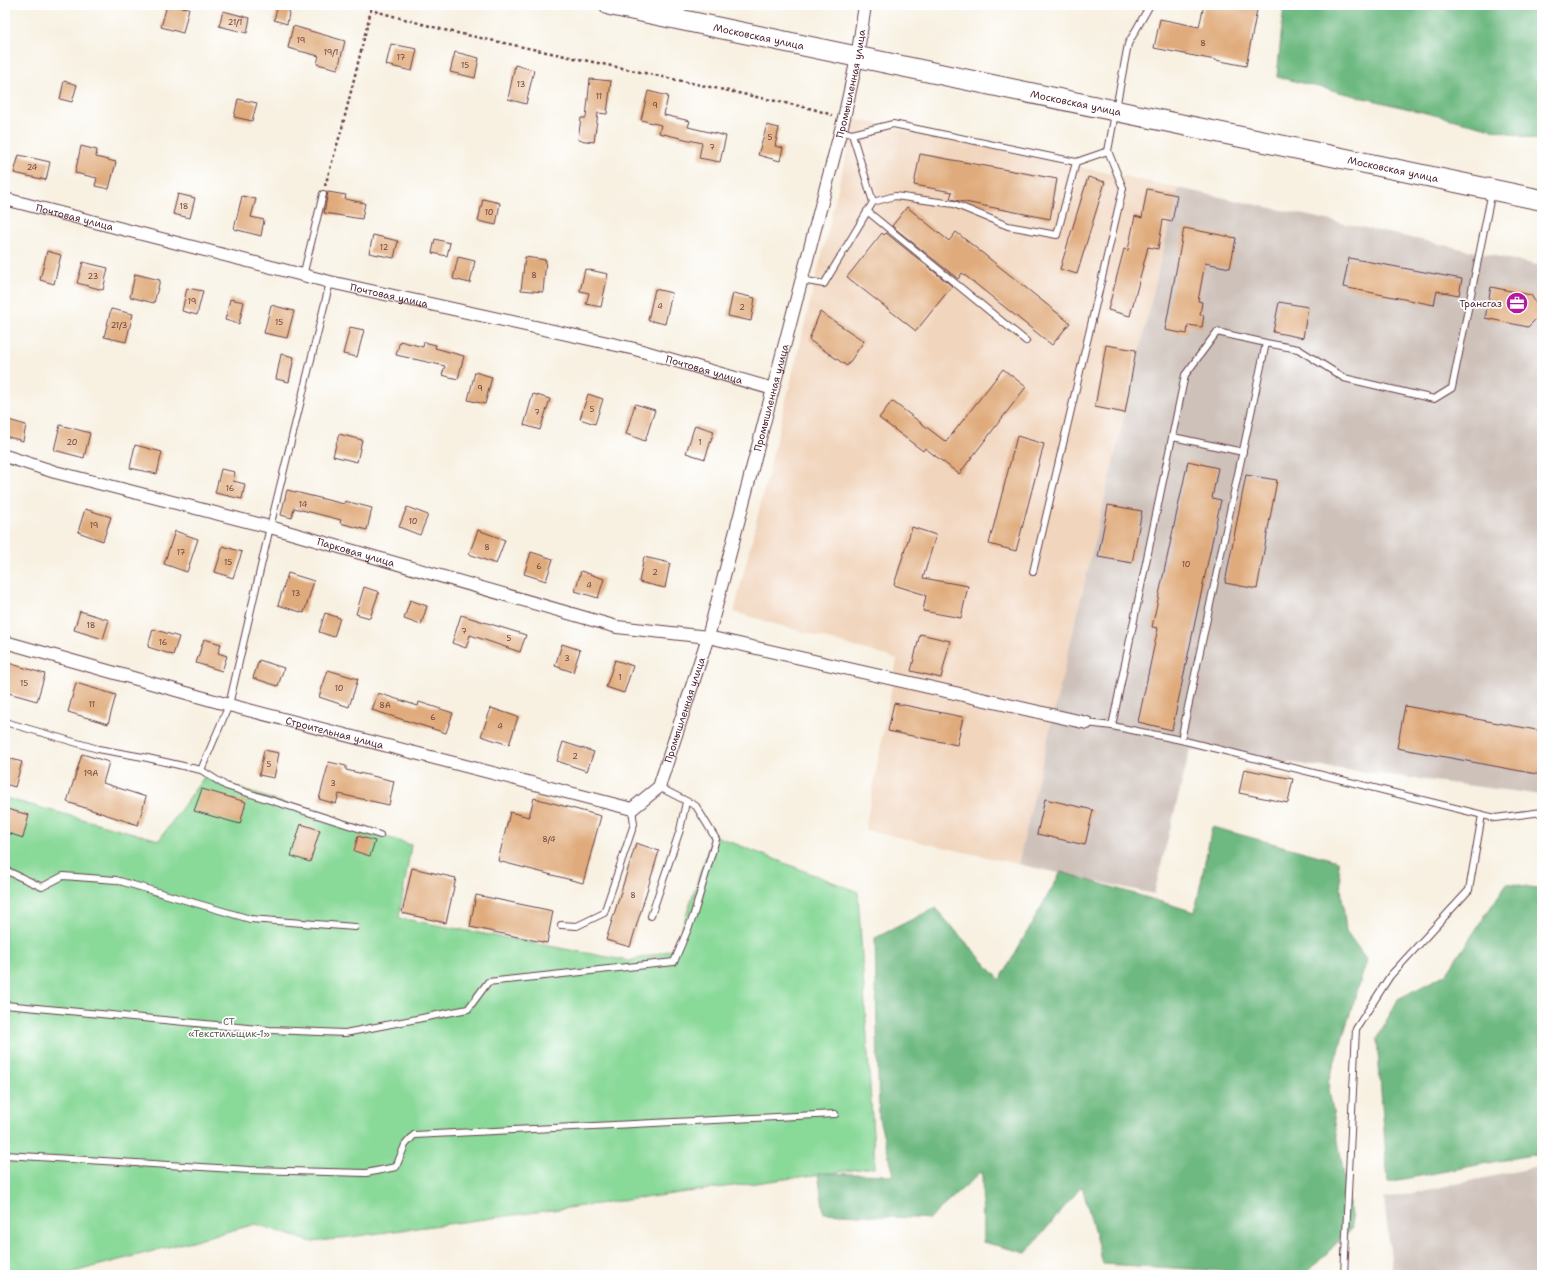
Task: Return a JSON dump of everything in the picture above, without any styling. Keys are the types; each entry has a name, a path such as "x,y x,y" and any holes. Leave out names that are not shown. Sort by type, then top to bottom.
{"highway":[{"name":"Московская улица","path":"610,5 857,58 1542,200"}],"street":[{"name":"Промышленная улица","path":"659,787 708,637 844,118 857,58 866,5"},
{"name":"Почтовая улица","path":"5,199 303,276 635,349 773,389"},
{"name":"Парковая улица","path":"5,456 55,472 270,527 617,627 708,637 1087,723"},
{"name":"Строительная улица","path":"5,642 230,705 632,808"},
{"path":"632,808 659,787"}],"lane":[{"path":"1033,572 1123,188 1108,151 1117,111 1128,44 1150,5"},
{"path":"840,131 852,134 894,124 1076,162 1108,151"},
{"path":"852,134 873,202"},
{"path":"801,280 824,284 873,202 895,196 954,204 1008,226 1057,235 1076,162"},
{"path":"1112,726 1185,375 1217,332 1298,349 1344,378 1434,399 1452,388 1492,190"},
{"path":"303,276 323,194"},
{"path":"867,211 1026,341"},
{"path":"201,770 230,705 270,527 330,282"},
{"path":"1182,740 1266,343"},
{"path":"1172,437 1243,452"},
{"path":"5,722 98,749 201,770 226,786 380,835"},
{"path":"1087,723 1112,726 1182,740 1495,818 1542,812"},
{"path":"5,1005 262,1029 345,1033 468,1009 488,982 674,962 693,917 716,839 696,806 659,787"},
{"path":"651,916 680,830 686,802"},
{"path":"561,926 577,926 604,913 634,824 632,808"},
{"path":"1344,1275 1356,1029 1390,976 1469,890 1482,815"},
{"path":"5,870 42,887 63,876 116,880 250,919 355,927"},
{"path":"5,1155 250,1170 366,1173 396,1167 405,1145 414,1135 835,1114"}],"path":[{"path":"323,194 342,128 371,10 448,31 813,109 844,118"}],"shaded area":[{"path":"855,119 1178,188 1018,864 865,830 897,659 734,612"},
{"path":"1178,188 1542,266 1542,795 1190,750 1154,894 1018,864"},
{"path":"1542,1166 1542,1275 1393,1275 1384,1199"}],"green space":[{"path":"1284,5 1542,5 1542,141 1277,77"},
{"name":"СТ «Текстильщик-1»","path":"204,777 411,845 399,918 629,961 675,949 713,835 858,892 875,1167 312,1242 256,1224 62,1275 5,1275 5,798 159,840"},
{"path":"1212,827 1338,861 1346,931 1367,960 1328,1083 1353,1227 1305,1275 1103,1264 1082,1186 1026,1253 983,1242 982,1171 929,1219 824,1213 818,1173 894,1175 879,1119 875,938 935,908 1000,980 1061,872 1195,912"},
{"path":"1507,883 1542,889 1542,1157 1531,1155 1388,1182 1377,1040 1398,999 1446,974"}],"building":[{"path":"167,5 189,8 183,33 161,27"},
{"path":"278,5 290,8 287,24 274,20"},
{"path":"1204,5 1258,5 1246,66 1154,48 1160,19 1199,27"},
{"path":"223,11 250,18 247,33 219,26"},
{"path":"293,26 345,41 338,69 317,64 319,56 288,48"},
{"path":"391,44 417,49 412,71 386,65"},
{"path":"455,52 479,58 475,78 450,72"},
{"path":"515,65 534,70 526,104 508,99"},
{"path":"590,79 611,81 607,114 598,113 594,142 578,140 581,118 586,118"},
{"path":"64,81 77,85 72,102 60,99"},
{"path":"648,91 668,96 664,115 690,121 688,127 726,136 720,162 699,158 702,143 659,133 661,125 641,120"},
{"path":"238,99 257,103 252,121 234,117"},
{"path":"767,125 779,128 775,146 783,148 780,161 758,155"},
{"path":"81,146 97,150 96,157 116,162 109,189 95,186 97,178 75,173"},
{"path":"920,154 1057,179 1050,219 950,199 952,192 914,185"},
{"path":"19,155 50,162 46,180 14,173"},
{"path":"1088,177 1105,182 1077,274 1060,269"},
{"path":"1147,189 1177,195 1172,222 1163,220 1158,249 1148,247 1130,316 1108,310 1124,249 1128,250 1135,216 1142,218"},
{"path":"328,192 346,195 345,199 365,203 362,219 324,213"},
{"path":"178,194 195,198 190,218 173,214"},
{"path":"242,196 256,199 251,217 264,220 261,236 234,229"},
{"path":"483,199 500,203 496,225 478,221"},
{"path":"907,207 949,241 956,232 1070,323 1052,345 962,273 958,279 892,226"},
{"path":"1184,228 1236,238 1230,268 1205,263 1198,301 1202,302 1200,315 1204,315 1202,327 1188,325 1187,334 1165,330"},
{"path":"882,233 884,235 886,233 952,286 916,331 847,277"},
{"path":"373,235 398,241 394,258 369,253"},
{"path":"435,239 450,243 447,256 432,253"},
{"path":"47,251 61,255 54,284 40,280"},
{"path":"458,257 475,261 470,283 453,279"},
{"path":"525,257 546,260 543,292 521,290"},
{"path":"1349,258 1462,279 1459,295 1437,291 1434,305 1343,287"},
{"path":"83,262 108,268 103,290 77,283"},
{"path":"585,269 608,274 601,307 586,304 589,293 580,291"},
{"path":"135,274 160,280 154,303 130,297"},
{"path":"1491,287 1531,295 1542,313 1528,327 1485,318"},
{"path":"187,288 203,291 197,315 182,311"},
{"path":"655,289 672,293 665,324 648,320"},
{"path":"733,293 755,298 751,321 728,316"},
{"path":"230,299 244,302 239,324 225,320"},
{"path":"1279,302 1308,307 1303,338 1273,332"},
{"path":"271,305 294,311 287,338 264,333"},
{"path":"111,309 133,314 126,342 104,337"},
{"path":"820,312 864,341 847,366 809,340"},
{"path":"350,327 364,330 357,357 343,354"},
{"path":"400,341 423,347 424,342 436,345 435,348 464,356 458,379 442,375 445,366 396,355"},
{"path":"1106,345 1136,350 1125,413 1095,407"},
{"path":"281,354 294,357 289,382 276,379"},
{"path":"1003,369 1026,387 959,474 925,448 923,451 879,418 892,401 946,442"},
{"path":"475,372 492,377 485,404 468,400"},
{"path":"533,394 550,399 540,430 524,425"},
{"path":"588,394 603,399 595,424 580,419"},
{"path":"635,404 655,410 645,441 626,434"},
{"path":"5,419 26,425 23,441 5,436"},
{"path":"60,425 90,433 84,458 54,450"},
{"path":"695,425 714,431 705,459 686,453"},
{"path":"339,434 362,440 357,462 333,456"},
{"path":"1017,436 1044,444 1016,551 989,544"},
{"path":"135,445 162,452 157,474 130,468"},
{"path":"1188,461 1218,468 1212,498 1221,500 1172,730 1138,722 1158,628 1152,627"},
{"path":"221,469 235,472 233,481 245,484 242,499 215,493"},
{"path":"1246,475 1277,480 1257,589 1225,583"},
{"path":"287,490 344,504 345,501 372,508 367,530 340,523 341,520 294,508 292,518 281,515"},
{"path":"1108,505 1142,511 1132,563 1098,557"},
{"path":"407,507 428,515 420,535 399,527"},
{"path":"85,509 111,517 103,541 78,532"},
{"path":"912,527 936,535 923,578 968,586 961,618 923,611 926,595 894,585"},
{"path":"478,530 505,540 496,564 469,554"},
{"path":"175,531 198,539 187,572 164,564"},
{"path":"223,546 242,552 233,578 215,572"},
{"path":"531,552 553,559 546,581 524,574"},
{"path":"644,557 670,563 665,588 639,582"},
{"path":"581,571 604,579 598,598 575,591"},
{"path":"288,573 314,581 304,613 278,605"},
{"path":"364,587 379,592 370,618 356,614"},
{"path":"410,600 427,606 421,625 404,619"},
{"path":"80,611 109,620 103,639 74,630"},
{"path":"325,613 340,618 334,637 319,632"},
{"path":"461,615 526,635 520,652 470,635 466,648 452,643"},
{"path":"153,629 179,637 173,655 148,647"},
{"path":"920,634 950,641 941,678 911,671"},
{"path":"204,639 221,644 218,653 227,656 222,671 196,663"},
{"path":"562,644 580,650 573,672 555,666"},
{"path":"259,660 284,668 278,686 253,678"},
{"path":"615,660 633,666 624,693 606,687"},
{"path":"5,662 45,674 37,701 5,692"},
{"path":"328,670 358,679 349,707 319,697"},
{"path":"76,683 116,695 108,724 68,712"},
{"path":"378,693 418,706 419,702 453,713 446,733 372,710"},
{"path":"894,703 963,717 957,745 888,731"},
{"path":"1405,706 1542,731 1542,775 1397,748"},
{"path":"491,708 518,717 509,745 481,736"},
{"path":"563,742 594,752 587,771 557,761"},
{"path":"264,750 279,753 274,778 259,775"},
{"path":"82,754 109,762 103,783 146,797 138,825 67,802"},
{"path":"5,757 22,762 15,787 5,784"},
{"path":"329,762 346,766 346,770 394,781 389,805 339,794 336,804 319,799"},
{"path":"1244,769 1293,779 1288,803 1239,793"},
{"path":"202,789 246,802 240,824 194,811"},
{"path":"534,798 601,816 583,883 498,861 510,812 529,817"},
{"path":"1045,799 1093,810 1085,845 1037,834"},
{"path":"7,809 29,815 23,838 5,832"},
{"path":"301,824 320,830 310,862 291,856"},
{"path":"358,836 375,841 370,856 354,851"},
{"path":"636,843 659,851 630,947 606,940"},
{"path":"412,868 456,878 446,923 402,913"},
{"path":"476,895 553,911 547,943 470,927"}],"place":[{"name":"Трансгаз","path":"1517,303"}]}
